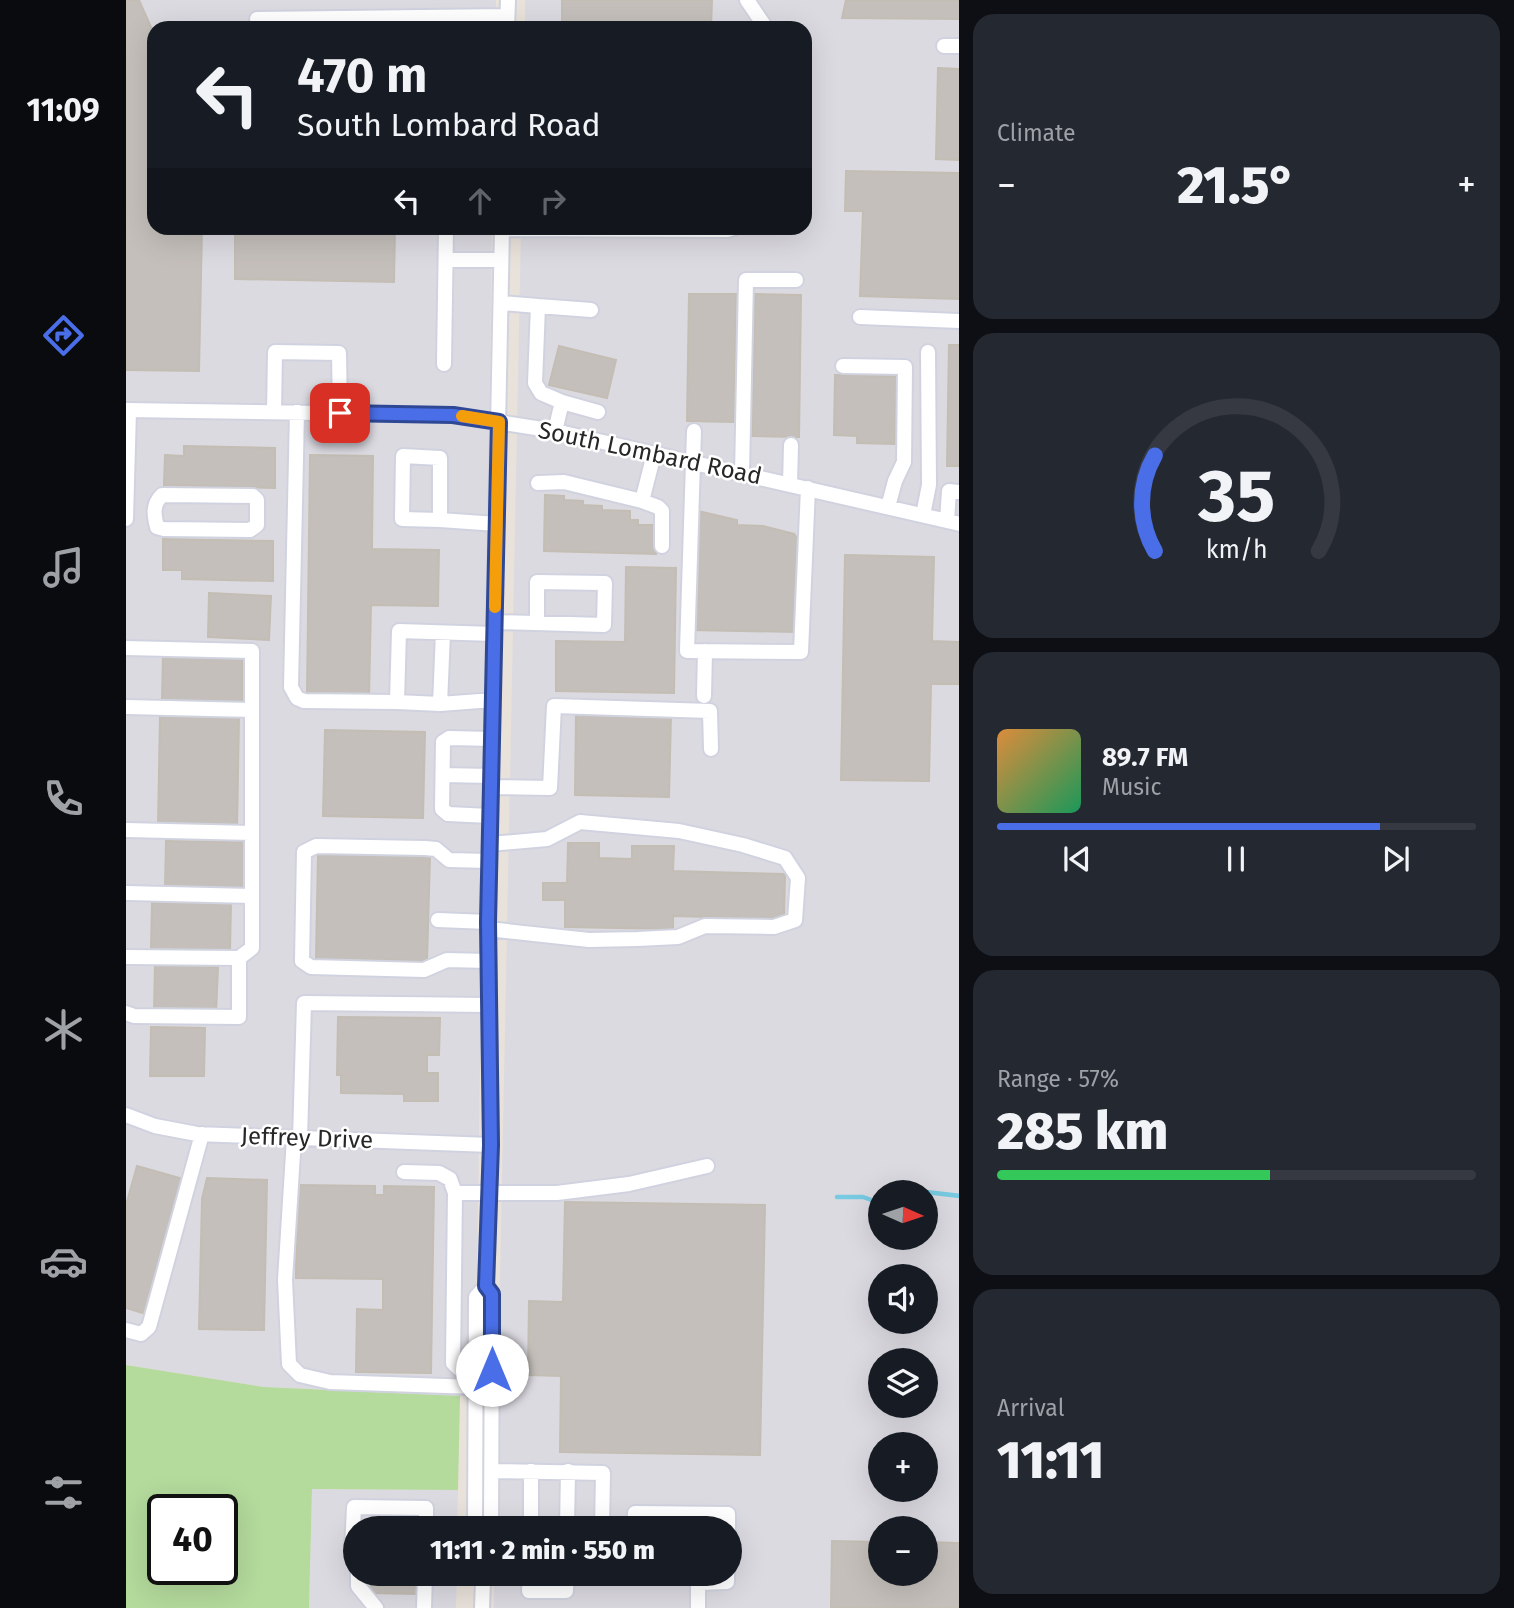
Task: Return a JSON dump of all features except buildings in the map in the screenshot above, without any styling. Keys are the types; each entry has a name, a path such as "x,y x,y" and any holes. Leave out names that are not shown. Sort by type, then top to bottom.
{"street":[{"path":"507,21 508,0"},
{"path":"747,0 761,21"},
{"path":"257,19 424,21"},
{"path":"944,46 959,46"},
{"path":"444,365 446,235"},
{"path":"491,1516 492,1294 486,1286 491,1145 488,925 502,235"},
{"path":"446,260 501,260"},
{"path":"742,473 746,280 796,280"},
{"path":"501,303 590,310"},
{"path":"538,306 535,383 541,393 598,412"},
{"path":"860,317 959,321"},
{"path":"274,412 275,352 340,353 340,413"},
{"path":"923,515 929,485 928,352"},
{"path":"843,366 905,367 904,462 895,481 888,507"},
{"path":"555,432 562,402"},
{"path":"126,519 127,410"},
{"name":"South Lombard Road","path":"127,410 453,415 555,432 953,523"},
{"path":"297,412 291,687 297,698 304,701 440,704 493,700"},
{"path":"694,431 687,651 801,652 808,488"},
{"path":"790,484 791,445"},
{"path":"642,501 654,454"},
{"path":"440,520 440,458 403,456 402,519 496,524"},
{"path":"538,483 564,482 658,507 662,511 662,547"},
{"path":"953,523 954,491"},
{"path":"162,495 253,496 257,500 257,525 250,530 164,529 157,527 153,512 162,495"},
{"path":"126,511 153,512"},
{"path":"397,702 399,631 443,633 537,623 604,625 605,583 537,582 537,623"},
{"path":"440,704 443,633"},
{"path":"126,648 253,651 252,948 239,958 126,957"},
{"path":"704,696 705,651"},
{"path":"443,775 550,788 554,706 710,711 711,749"},
{"path":"126,707 252,710"},
{"path":"490,816 448,814 442,809 443,742 449,738 492,739"},
{"path":"438,920 601,940 678,937 705,926 774,928 796,920 798,878 785,858 743,845 679,831 580,822 547,839 490,844"},
{"path":"126,830 252,833"},
{"path":"488,961 447,960 424,970 311,967 302,961 304,852 316,846 425,848 436,849 449,860 489,860"},
{"path":"126,893 252,896"},
{"path":"126,1013 134,1016 239,1017 239,958"},
{"path":"475,1387 330,1382 300,1375 289,1364 285,1280 297,1138 304,1003 489,1005"},
{"name":"Jeffrey Drive","path":"126,1115 155,1126 202,1134 491,1145"},
{"path":"126,1330 141,1334 149,1326 202,1134"},
{"path":"455,1193 557,1193 606,1188 707,1166"},
{"path":"404,1172 439,1173 450,1180 455,1193 453,1363 459,1369 475,1369"},
{"path":"475,1516 476,1297 486,1286"},
{"path":"453,1315 476,1315"},
{"path":"492,1471 603,1473 602,1516"},
{"path":"531,1471 531,1516"},
{"path":"567,1516 568,1471"},
{"path":"354,1516 354,1507 426,1508 426,1516"},
{"path":"635,1516 635,1513 728,1516"},
{"path":"358,1586 376,1608"},
{"path":"424,1608 425,1586"},
{"path":"482,1608 483,1586"},
{"path":"530,1586 530,1591 566,1591 566,1586"},
{"path":"698,1586 698,1608"}],"shaded area":[{"path":"126,0 496,0 495,21 147,21 147,235 492,235 477,1278 460,1396 264,1387 126,1365"},
{"path":"525,0 959,0 959,1608 494,1608 494,1586 742,1586 742,1516 495,1516 521,235 812,235 812,21 525,21"},
{"path":"312,1489 458,1490 457,1516 343,1516 343,1586 457,1586 456,1608 309,1608"}],"green space":[{"path":"126,1365 264,1387 460,1396 458,1490 312,1489 309,1608 126,1608"}],"waterway":[{"path":"938,1193 959,1196"},
{"path":"837,1197 868,1199"}],"slow traffic":[{"path":"462,416 499,422 495,607"}],"route":[{"path":"340,413 453,415 499,422 488,922 491,1145 486,1286 492,1294 492,1370"}]}
